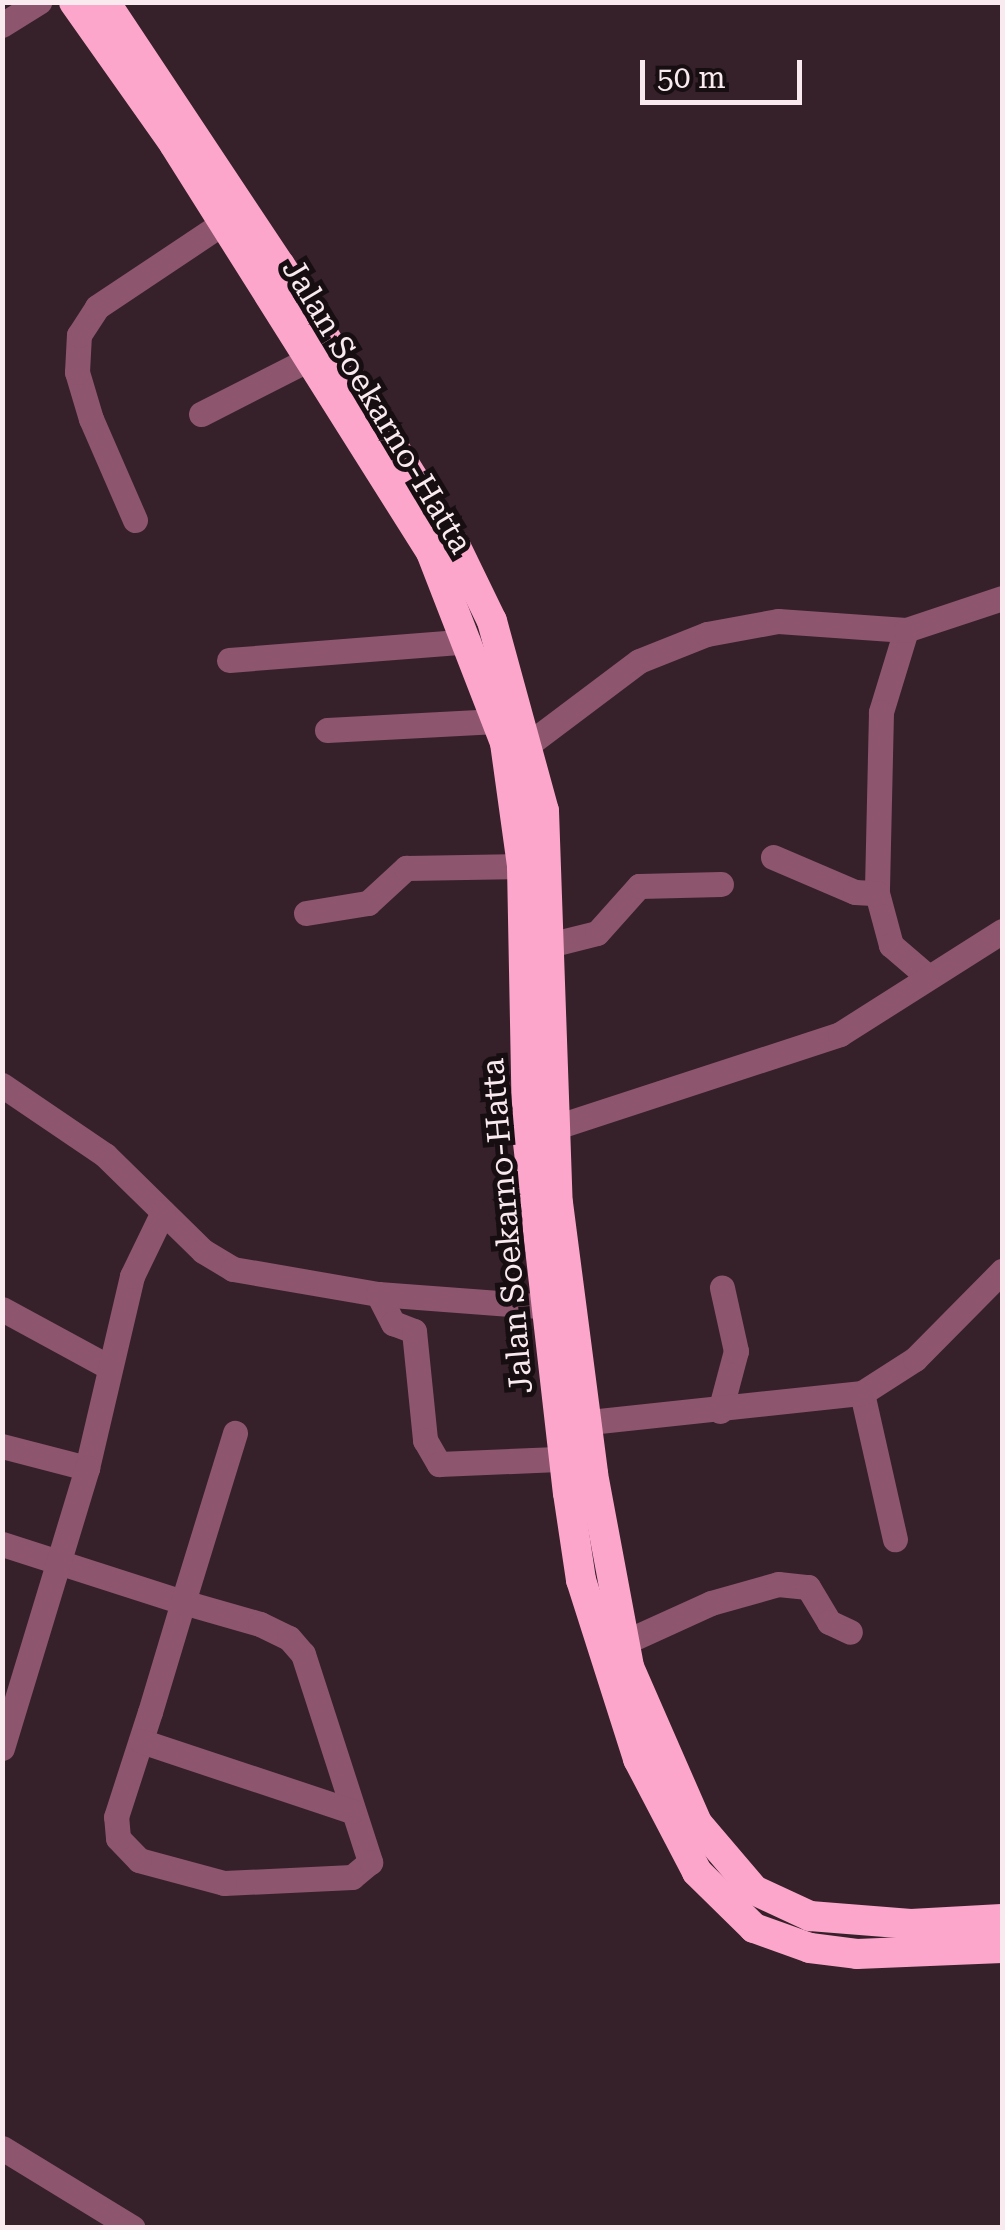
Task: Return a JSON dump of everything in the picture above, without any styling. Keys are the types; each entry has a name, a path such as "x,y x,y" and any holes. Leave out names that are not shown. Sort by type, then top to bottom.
{"highway":[{"name":"Jalan Soekarno-Hatta","path":"74,2 185,139 223,223 431,552 497,721 512,774 522,866 527,1134 558,1308 578,1458"},
{"path":"105,2 185,139 456,548 492,620 530,743 544,811 558,1308"},
{"path":"578,1458 623,1642 697,1822 754,1890 778,1906 852,1923 1002,1919"},
{"path":"578,1458 581,1580 609,1679 678,1842 718,1897 754,1928 810,1948 934,1954 1002,1948"}],"street":[{"path":"2,25 39,2"},
{"path":"135,520 91,419 77,372 78,335 97,307 223,223"},
{"path":"202,414 309,359"},
{"path":"530,743 639,660 708,634 778,621 906,630 1002,598"},
{"path":"906,630 881,712 877,892 891,944 927,976"},
{"path":"230,660 468,641"},
{"path":"327,730 447,729 497,721"},
{"path":"773,857 835,885 877,892"},
{"path":"306,912 368,902 406,868 522,866"},
{"path":"549,946 598,934 639,886 721,884"},
{"path":"553,1128 840,1034 1002,931"},
{"path":"2,1084 105,1156 203,1251 233,1269 378,1294 558,1308"},
{"path":"2,1748 62,1562 132,1276 163,1212"},
{"path":"574,1423 720,1411 862,1392 915,1359 1002,1272"},
{"path":"720,1411 736,1351 722,1288"},
{"path":"378,1294 393,1323 414,1331 424,1440 440,1464 578,1458"},
{"path":"2,1309 107,1366"},
{"path":"862,1392 895,1539"},
{"path":"2,1544 183,1602 260,1624 289,1638 303,1654 370,1862 352,1877 224,1883 174,1873 139,1860 118,1838 116,1817 141,1740 183,1602 235,1433"},
{"path":"2,1446 87,1468"},
{"path":"623,1642 711,1603 778,1584 808,1588 836,1629 850,1632"},
{"path":"141,1740 352,1811"},
{"path":"2,2148 133,2228"}]}
